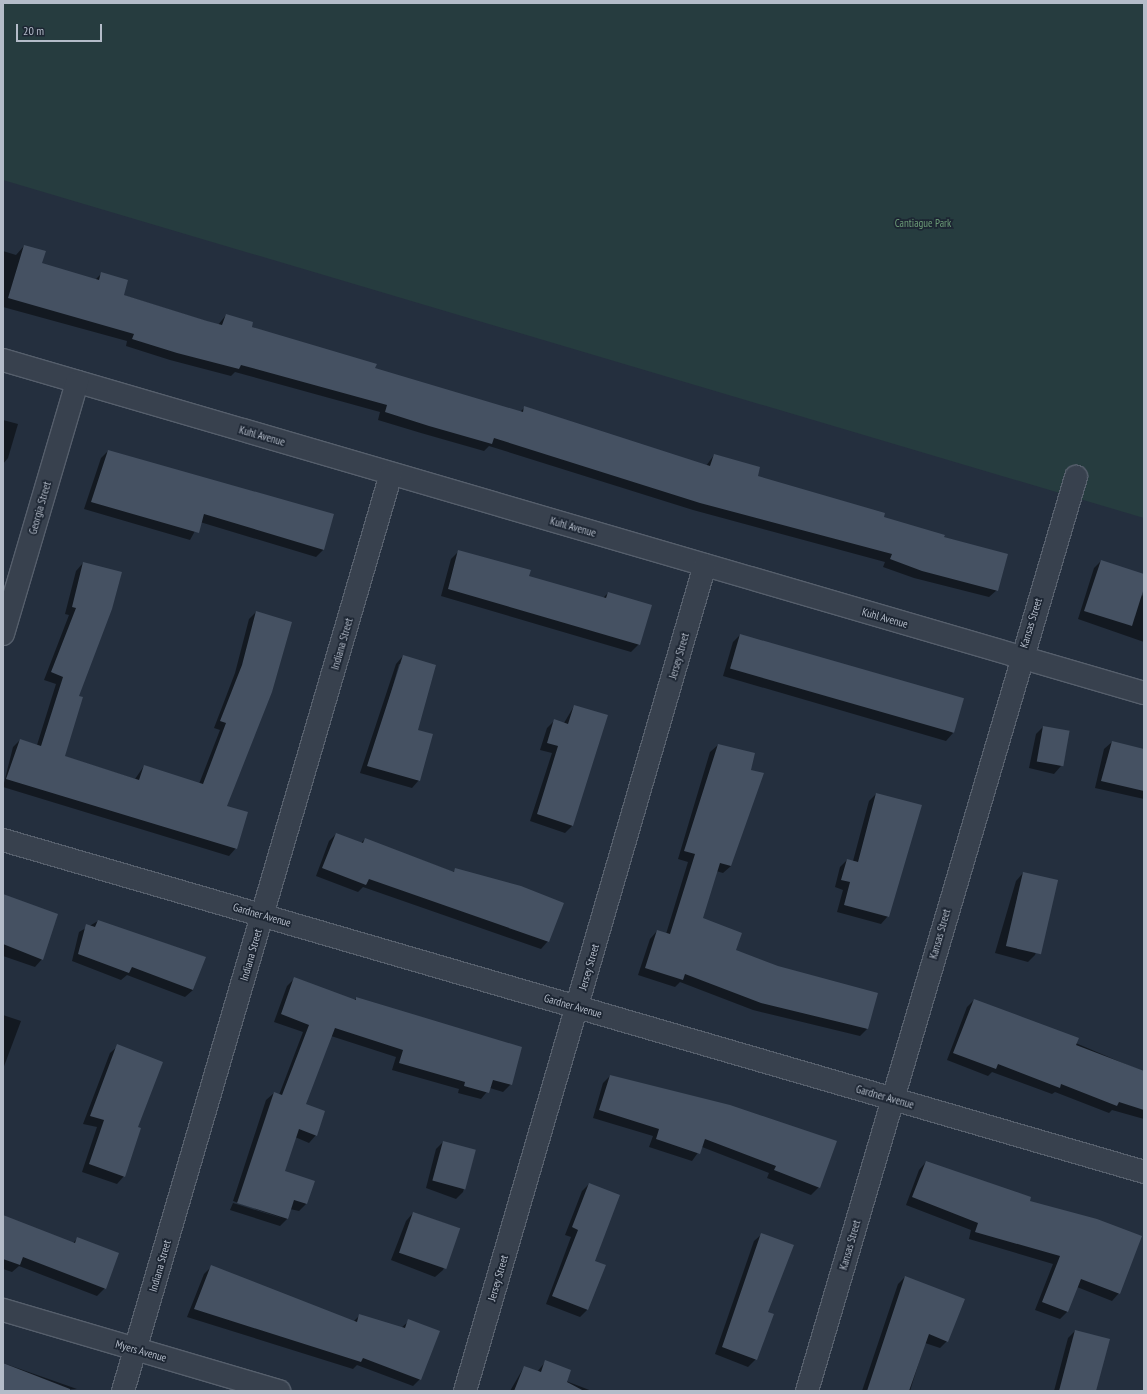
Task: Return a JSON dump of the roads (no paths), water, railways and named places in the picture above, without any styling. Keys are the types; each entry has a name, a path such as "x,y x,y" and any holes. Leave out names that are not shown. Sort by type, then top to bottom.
{"street":[{"name":"Kuhl Avenue","path":"3,360 1144,693"},
{"name":"Georgia Street","path":"3,634 77,382"},
{"name":"Indiana Street","path":"124,1391 391,474"},
{"name":"Kansas Street","path":"807,1391 1021,657 1076,477"},
{"name":"Jersey Street","path":"465,1391 705,565"},
{"name":"Gardner Avenue","path":"3,840 1144,1172"},
{"name":"Myers Avenue","path":"3,1310 279,1391"}],"park label":[{"name":"Cantiague Park","path":"923,223"}]}
